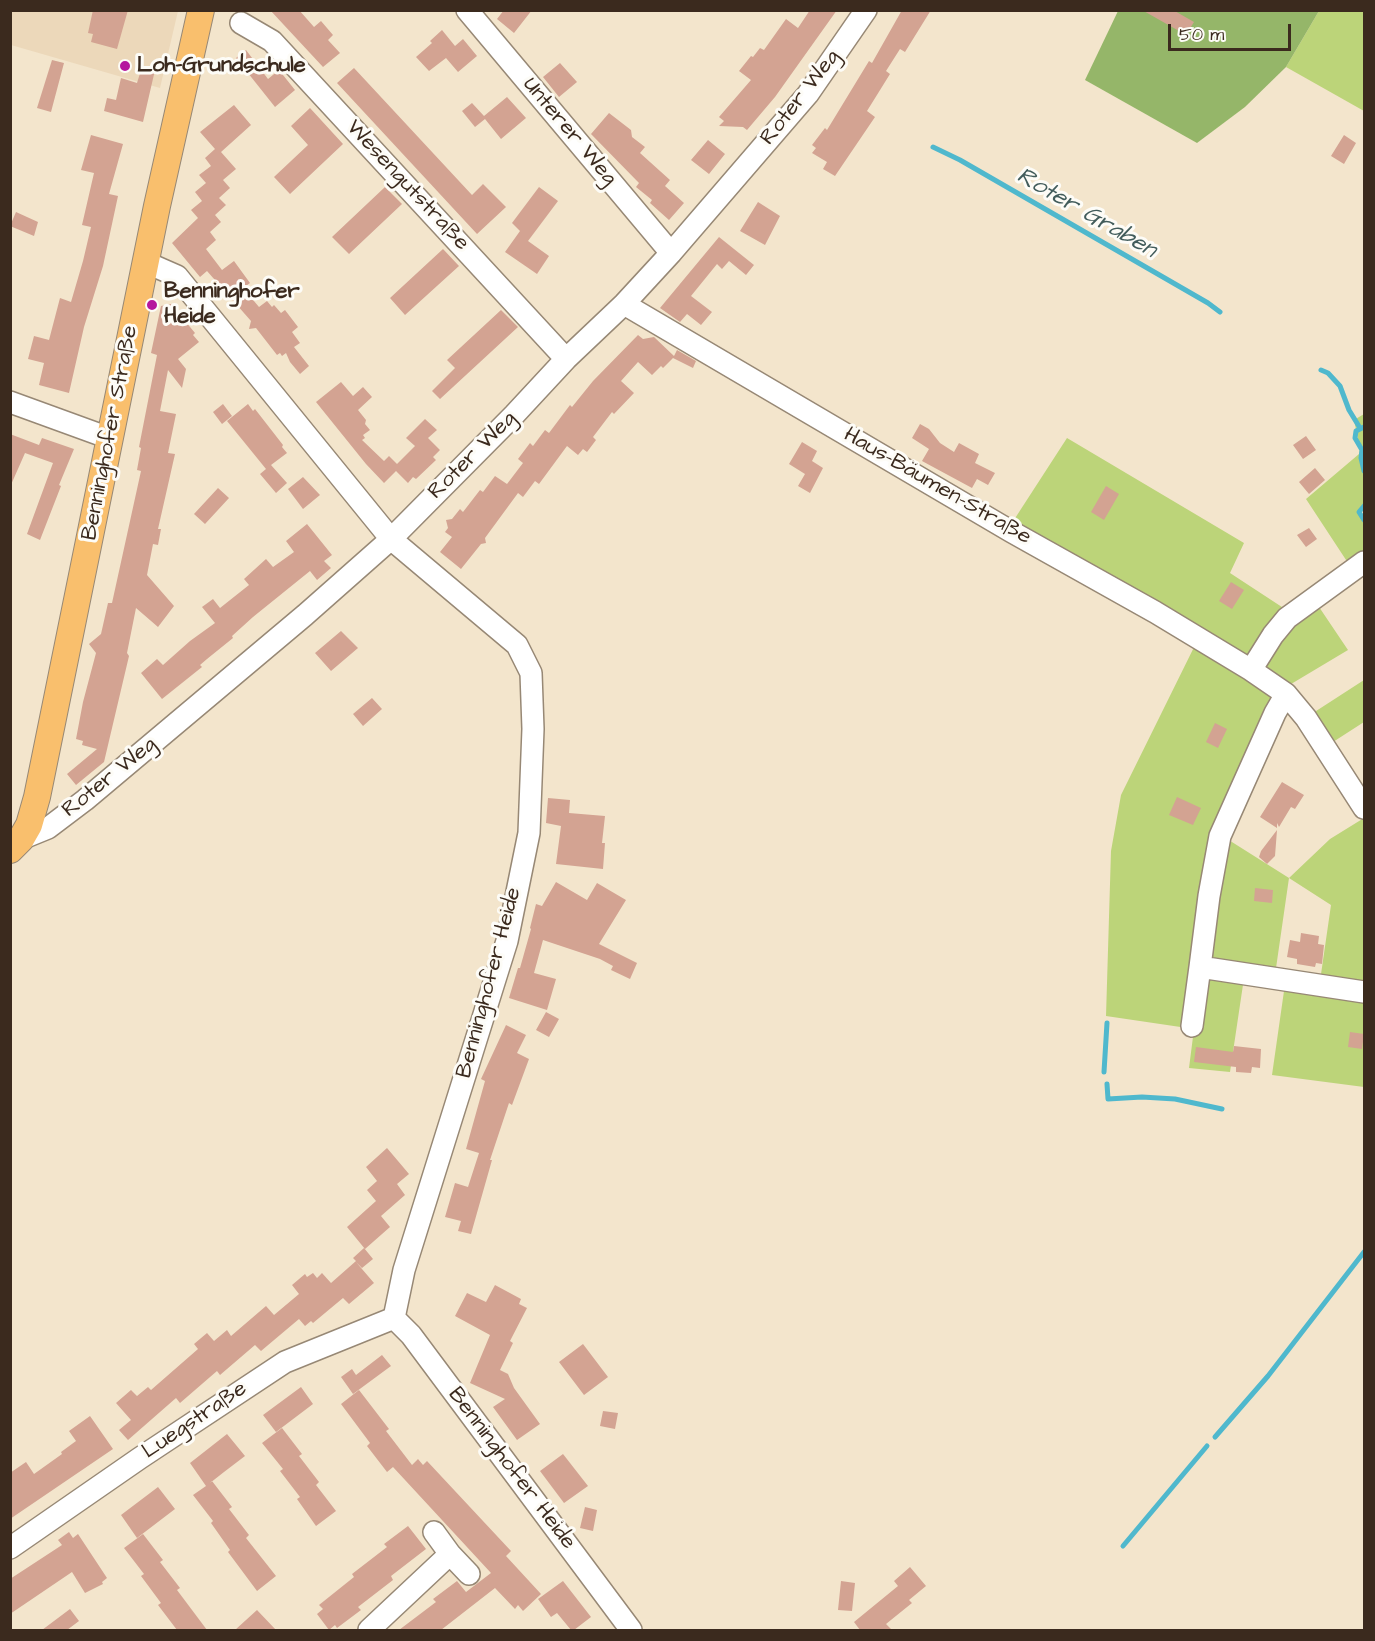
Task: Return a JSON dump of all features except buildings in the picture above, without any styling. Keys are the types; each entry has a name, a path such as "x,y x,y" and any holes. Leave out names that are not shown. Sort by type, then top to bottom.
{"main road":[{"name":"Benninghofer Straße","path":"16,844 29,825 37,797 145,262 201,10"}],"street":[{"name":"Roter Weg","path":"16,844 48,828 85,800 305,615 391,538 514,415 566,359 624,304 671,253 808,94 866,10"},
{"name":"Unterer Weg","path":"476,14 671,253"},
{"name":"Wesengutstraße","path":"241,23 272,40 566,359"},
{"name":"Benninghofer Heide","path":"145,262 177,276 391,538 517,645 531,673 533,729 529,833 507,941 404,1270 394,1318 411,1335 631,1630"},
{"name":"Haus-Bäumen-Straße","path":"624,304 1251,670 1286,694 1321,739 1365,808"},
{"path":"10,402 109,438"},
{"path":"1251,670 1273,635 1287,618 1365,562"},
{"path":"1192,1026 1209,896 1220,836 1270,724 1286,694"},
{"path":"1200,967 1365,992"},
{"name":"Luegstraße","path":"10,1548 285,1362 394,1318"},
{"path":"434,1532 469,1574"},
{"path":"369,1630 450,1554"}],"shaded area":[{"name":"Loh-Grundschule","path":"10,11 178,11 160,88 11,45"}],"green space":[{"path":"1118,11 1319,11 1286,67 1245,107 1197,143 1085,80"},
{"path":"1319,11 1364,11 1364,111 1286,67"},
{"path":"1364,414 1364,504 1358,513 1364,524 1364,555 1350,566 1306,499 1359,454 1354,420"},
{"path":"1067,438 1244,543 1230,573 1285,609 1315,601 1348,650 1271,696 1274,710 1224,837 1289,878 1275,975 1244,978 1230,1072 1189,1068 1194,1029 1106,1016 1111,851 1121,795 1202,631 1010,526"},
{"path":"1364,680 1364,722 1333,742 1313,713"},
{"path":"1364,818 1364,1087 1272,1075 1285,984 1319,988 1331,905 1289,878 1330,839"}],"waterway":[{"name":"Roter Graben","path":"933,147 960,160 1220,312"},
{"name":"Roter Graben","path":"1321,370 1328,373 1340,386 1349,410 1360,428"},
{"path":"1364,427 1356,431 1355,438 1362,450 1364,471"},
{"path":"1364,506 1359,512 1364,520"},
{"path":"1104,1072 1107,1023"},
{"path":"1107,1084 1108,1099 1142,1097 1175,1099 1222,1109"},
{"path":"1215,1437 1268,1376 1364,1252"},
{"path":"1123,1546 1207,1446"}],"place":[{"name":"Loh-Grundschule","path":"125,66"},
{"name":"Benninghofer Heide","path":"152,305"}]}
